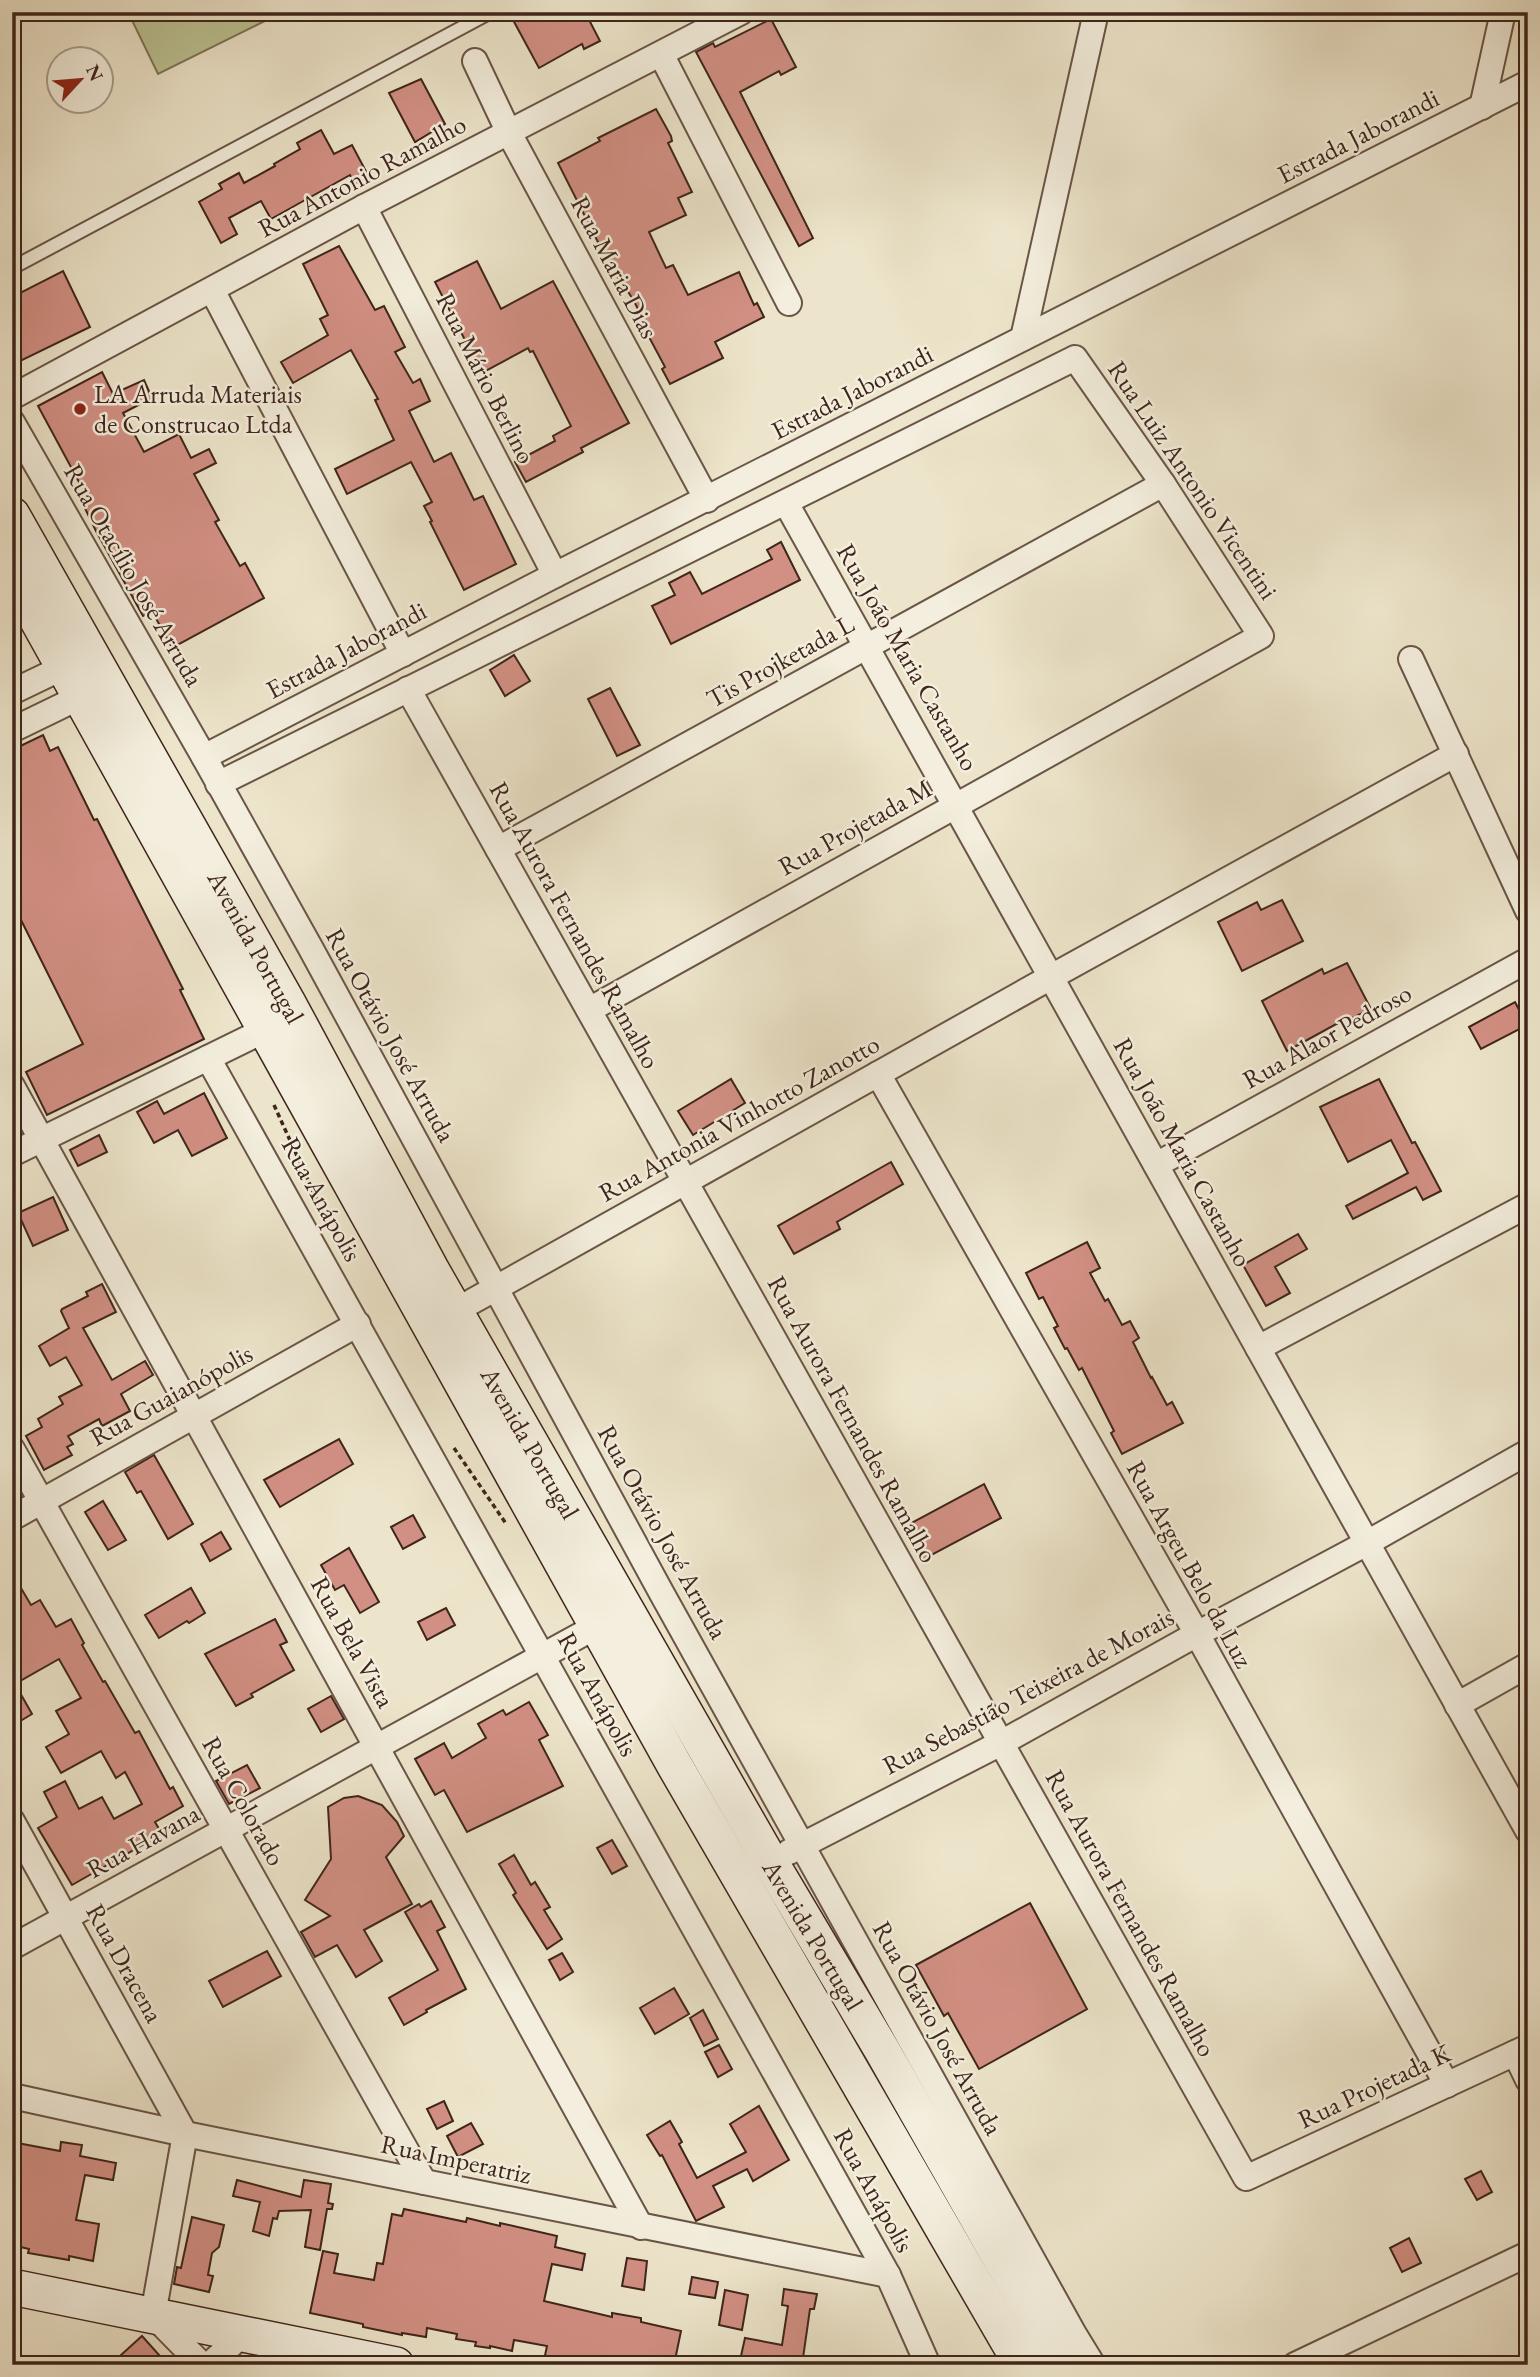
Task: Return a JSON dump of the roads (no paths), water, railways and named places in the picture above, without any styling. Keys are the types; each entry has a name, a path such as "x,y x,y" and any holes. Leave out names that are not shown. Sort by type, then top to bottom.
{"main road":[{"name":"Avenida Portugal","path":"12,515 288,1003 455,1311 771,1863 1067,2349"},
{"name":"Avenida Portugal","path":"12,574 740,1881 1022,2365"},
{"path":"12,2287 396,2365"}],"street":[{"name":"Rua Antonio Ramalho","path":"12,397 364,207 740,12"},
{"path":"1023,338 1096,12"},
{"path":"1482,107 1503,12"},
{"path":"661,54 789,303"},
{"name":"Rua Maria Dias","path":"475,61 509,133 707,500"},
{"name":"Estrada Jaborandi","path":"204,757 555,575 1528,83"},
{"name":"Rua Mário Berlino","path":"364,207 555,575"},
{"path":"212,290 403,654"},
{"name":"Rua Luiz Antonio Vicentini","path":"786,503 1075,358 1163,484 1261,636"},
{"name":"Rua Otacílio José Arruda","path":"12,422 204,757"},
{"name":"Tis Projketada L","path":"498,849 1163,484"},
{"path":"218,784 786,503"},
{"name":"Rua João Maria Castanho","path":"786,503 1528,1831"},
{"name":"Rua Projetada M","path":"589,1010 1261,636"},
{"path":"1411,659 1528,911"},
{"path":"12,692 72,682"},
{"path":"12,730 72,682"},
{"name":"Rua Aurora Fernandes Ramalho","path":"408,689 1247,2179"},
{"name":"Rua Antonia Vinhotto Zanotto","path":"455,1311 1456,754"},
{"name":"Rua Otávio José Arruda","path":"204,757 803,1845 1067,2349 1093,2365"},
{"name":"Rua Alaor Pedroso","path":"1156,1165 1528,960"},
{"path":"12,1154 265,1030"},
{"name":"Rua Anápolis","path":"208,1058 888,2276 928,2365"},
{"name":"Rua Argeu Belo da Luz","path":"878,1074 1197,1634 1447,2084"},
{"name":"Rua Bela Vista","path":"12,1086 641,2227"},
{"path":"1258,1348 1528,1205"},
{"name":"Rua Guaianópolis","path":"12,1518 358,1324"},
{"name":"Rua Colorado","path":"12,1449 424,2182"},
{"name":"Rua Sebastião Teixeira de Morais","path":"740,1881 803,1845 1001,1743 1528,1452"},
{"name":"Rua Havana","path":"12,1947 597,1626"},
{"path":"1457,1705 1528,1665"},
{"name":"Rua Dracena","path":"12,1821 185,2134"},
{"path":"1521,2050 1528,2080"},
{"name":"Rua Projetada K","path":"1247,2179 1521,2050"},
{"name":"Rua Imperatriz","path":"12,2096 185,2134 888,2276"},
{"path":"185,2134 153,2315 202,2365"},
{"path":"1295,2365 1325,2358 1528,2254"},
{"path":"209,2365 243,2334"}],"lane":[{"path":"12,268 491,12"}],"place":[{"name":"LA Arruda Materiais de Construcao Ltda","path":"80,409"}]}
